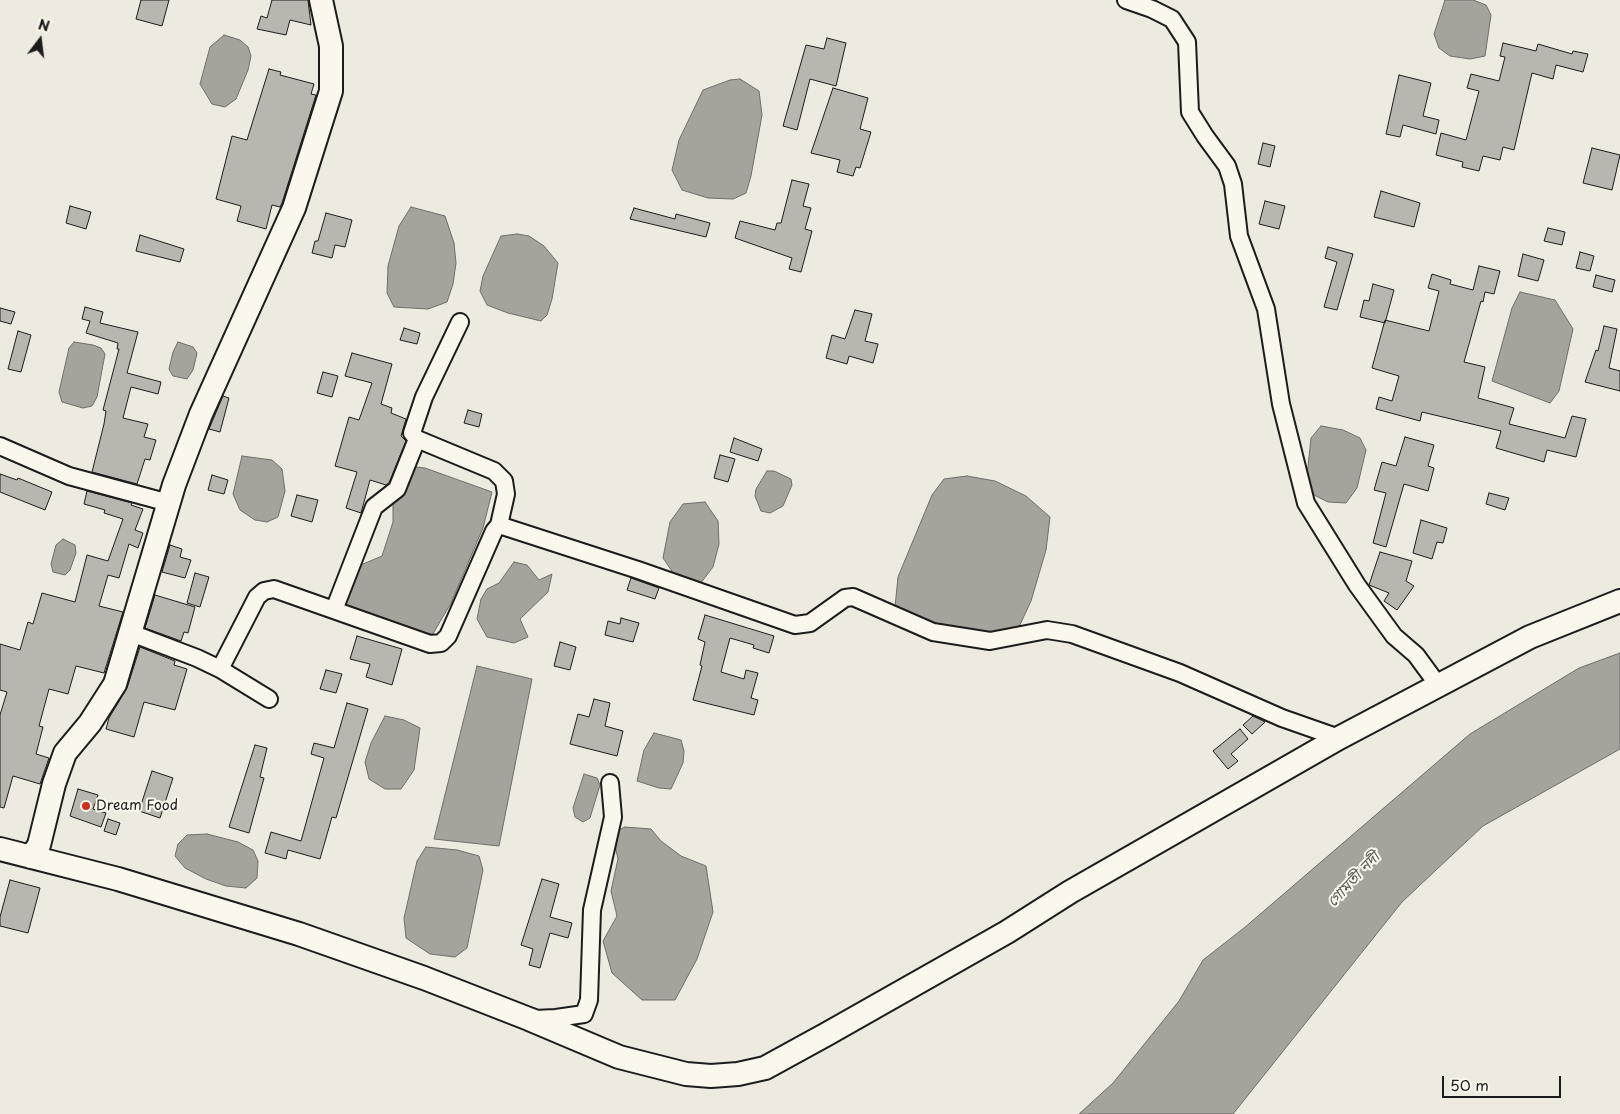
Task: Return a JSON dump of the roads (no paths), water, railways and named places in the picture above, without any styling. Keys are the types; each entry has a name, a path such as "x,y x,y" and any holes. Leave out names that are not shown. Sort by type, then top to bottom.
{"street":[{"path":"31,857 39,845 54,784 65,753 90,723 115,684 169,503 201,414 294,208 331,91 331,46 321,0"},
{"path":"1126,0 1152,9 1172,19 1187,42 1190,112 1205,136 1228,166 1239,236 1266,309 1281,404 1306,503 1357,585 1378,614 1394,636 1416,655 1438,685"},
{"path":"220,669 257,597 264,591 274,589 430,644 441,643 448,636 494,531 499,525 506,494 504,481 494,471 417,439 412,433 424,397 460,322"},
{"path":"334,610 374,507 397,489 417,439"},
{"path":"0,446 70,476 169,503"},
{"path":"499,525 638,570 795,626 810,623 845,598 853,597 933,632 990,641 1047,630 1072,634 1180,673 1282,718 1338,738"},
{"path":"0,849 118,879 299,934 529,1019 619,1057 686,1074 711,1076 765,1068 1007,932 1070,892 1338,738 1530,637 1620,601"},
{"path":"131,633 197,658 220,669 268,699"},
{"path":"529,1019 584,1014 589,1000 592,910 613,817 610,782"}],"water":[{"path":"1445,0 1473,0 1486,5 1491,15 1485,56 1470,59 1450,56 1439,48 1434,34"},
{"path":"224,35 240,40 248,47 251,56 248,70 236,99 225,107 212,104 200,84 210,47"},
{"path":"740,79 759,91 762,115 746,193 733,199 708,198 682,190 672,170 679,140 703,90 730,80"},
{"path":"411,207 445,216 454,243 456,263 453,284 447,302 428,309 394,307 387,293 388,266 399,226"},
{"path":"517,234 529,236 544,246 558,263 552,299 547,315 541,321 508,313 487,305 480,291 483,276 501,236"},
{"path":"1520,292 1555,300 1573,329 1559,391 1550,403 1492,381 1512,308"},
{"path":"74,342 101,348 105,354 97,397 92,406 83,408 62,402 59,392 69,348"},
{"path":"178,342 193,347 197,353 193,370 187,379 173,376 169,369 173,352"},
{"path":"1321,426 1343,430 1360,438 1366,450 1357,488 1346,503 1328,502 1314,495 1307,476 1311,438"},
{"path":"242,456 272,460 282,469 285,491 278,517 267,522 255,520 240,510 233,494"},
{"path":"408,466 425,468 492,492 483,528 451,603 431,637 342,609 356,567 382,556 393,522 393,505"},
{"path":"767,471 774,471 791,479 792,485 783,506 770,513 761,511 755,496 756,489"},
{"path":"967,476 995,481 1026,496 1050,517 1046,550 1031,601 1018,629 975,637 929,626 895,607 898,577 932,495 944,479"},
{"path":"705,502 718,521 719,544 713,567 700,584 676,577 663,558 670,522 683,504"},
{"path":"63,539 75,545 76,553 70,570 65,575 53,572 51,564 56,545"},
{"path":"514,562 527,565 539,580 552,574 548,592 520,619 528,637 514,643 487,637 477,619 481,599 487,589 499,583"},
{"name":"গোমতী নদী","path":"1620,653 1620,749 1483,826 1402,902 1233,1114 1079,1114 1113,1083 1179,1001 1203,960 1244,928 1470,734 1579,668"},
{"path":"477,666 532,679 499,846 434,839"},
{"path":"385,716 404,720 420,728 414,770 401,789 385,789 369,779 365,762 371,743"},
{"path":"654,733 681,740 684,751 683,763 671,789 659,788 637,781 644,750"},
{"path":"584,774 597,778 600,785 590,818 583,822 575,817 573,808"},
{"path":"625,827 651,829 661,841 681,856 706,866 713,912 697,959 675,1000 642,1000 612,973 603,941 617,916 611,891 618,859 612,833"},
{"path":"207,834 238,842 253,850 258,861 257,878 246,888 226,886 206,879 185,868 175,856 178,844 187,835"},
{"path":"426,847 457,850 479,856 483,870 467,948 455,957 430,954 406,938 404,918 417,861"}],"place":[{"name":"Dream Food","path":"86,806"}]}
